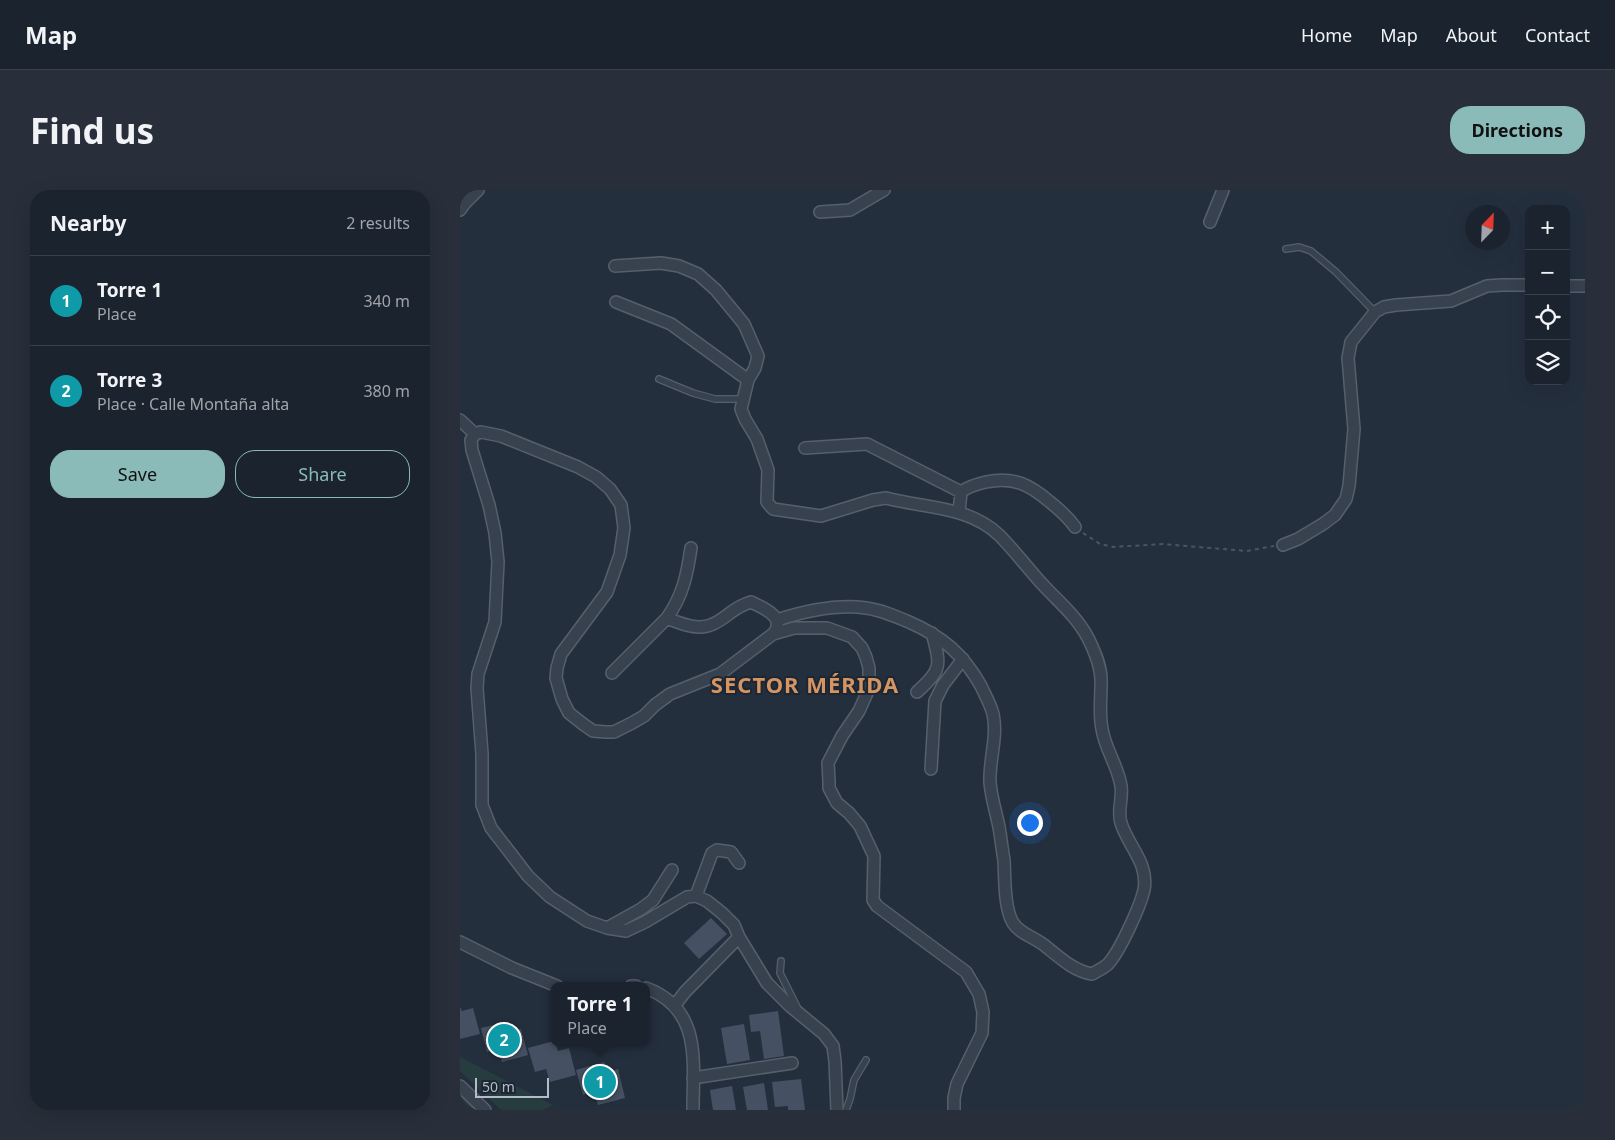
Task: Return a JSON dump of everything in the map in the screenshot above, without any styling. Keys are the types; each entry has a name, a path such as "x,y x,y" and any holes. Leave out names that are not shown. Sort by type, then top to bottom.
{"street":[{"path":"460,210 478,190"},
{"path":"820,212 850,210 884,190"},
{"path":"1210,222 1223,190"},
{"path":"615,266 661,263 679,266 698,274 716,290 744,324 758,356 755,368 748,380 741,409 760,447 768,470 767,502 773,509 821,516 873,500 886,498 959,512 982,523 998,534 1070,613 1087,636 1100,667 1102,683 1099,713 1108,752 1121,786 1120,821 1127,838 1141,861 1144,874 1144,889 1131,924 1107,966 1092,974 1076,969 1042,943 1028,936 1014,925 1007,912 1003,851 990,784 990,762 994,736 993,714 985,694 972,671 954,649 932,633 884,612 867,608 851,607 802,612 777,620"},
{"path":"1283,545 1298,539 1323,524 1334,515 1346,499 1349,486 1354,429 1348,358 1351,342 1375,312 1396,304 1451,301 1487,286 1525,285"},
{"path":"1570,286 1585,286"},
{"path":"616,302 671,324 748,380"},
{"path":"460,420 475,434"},
{"path":"837,1110 833,1046 824,1034 790,1006 767,983 734,924 722,913 707,901 696,896 687,897 626,931 607,928 587,921 550,897 528,876 491,828 482,805 482,754 478,674 495,622 498,562 495,533 489,505 472,450 472,440 475,434 480,432 501,436 578,467 596,476 610,489 621,506 624,528 620,555 607,592 560,654 557,668 556,678 562,699 569,713 593,732 614,732 632,723 644,716 670,694 720,674 774,634 794,628 828,628 852,637 862,648 869,668 867,693 859,711 842,736 828,763 829,788 837,803 860,826 874,856 873,900 877,906 966,972 979,994 983,1012 982,1033 957,1084 954,1110"},
{"path":"805,448 867,444 961,492"},
{"path":"959,512 961,492 969,486 996,480 1012,480 1038,491 1067,516 1075,527"},
{"path":"612,673 667,618 675,605 687,575 691,548"},
{"path":"667,618 678,623 702,627 713,624 733,609 751,602 762,607 777,620 778,626 774,634"},
{"path":"917,692 932,678 937,670 939,662 932,633"},
{"path":"931,769 935,701 943,685 963,659"},
{"path":"696,896 712,853 717,850 731,852 739,863"},
{"path":"607,928 653,900 672,870"},
{"path":"675,1005 685,992 739,936"},
{"path":"460,942 512,968 550,983"},
{"path":"650,990 675,1005 689,1031 693,1052 693,1110"},
{"path":"693,1078 792,1063"},
{"path":"460,1086 485,1110"}],"lane":[{"path":"1286,249 1299,247 1311,251 1336,272 1375,312"},
{"path":"659,379 692,393 715,399 744,399"},
{"path":"781,961 780,972 801,1015"},
{"path":"846,1110 854,1080 866,1060"}],"path":[{"path":"1075,527 1100,544 1113,547 1162,544 1247,550 1283,545"}],"green space":[{"path":"460,1057 553,1105 543,1110 501,1110 460,1071"},
{"path":"460,1094 476,1110 460,1110"}],"building":[{"path":"711,918 727,934 699,959 684,943"},
{"path":"460,1007 462,1011 473,1008 480,1034 460,1039"},
{"path":"778,1011 784,1056 764,1059 760,1031 751,1032 749,1015"},
{"path":"507,1022 510,1032 521,1029 528,1055 502,1062 499,1049 487,1052 481,1028"},
{"path":"744,1024 750,1060 727,1064 721,1028"},
{"path":"550,1042 550,1047 556,1047 558,1051 569,1048 576,1075 550,1082 546,1069 535,1072 528,1048"},
{"path":"604,1062 607,1072 618,1069 625,1098 598,1105 594,1092 583,1095 576,1070"},
{"path":"801,1079 805,1110 788,1110 788,1106 775,1107 772,1082"},
{"path":"764,1083 768,1110 747,1110 743,1087"},
{"path":"732,1086 736,1110 713,1110 710,1090"}],"place":[{"name":"Torre 3","path":"504,1040"},
{"name":"Torre 1","path":"600,1082"}],"district":[{"name":"SECTOR MÉRIDA","path":"805,684"}]}
